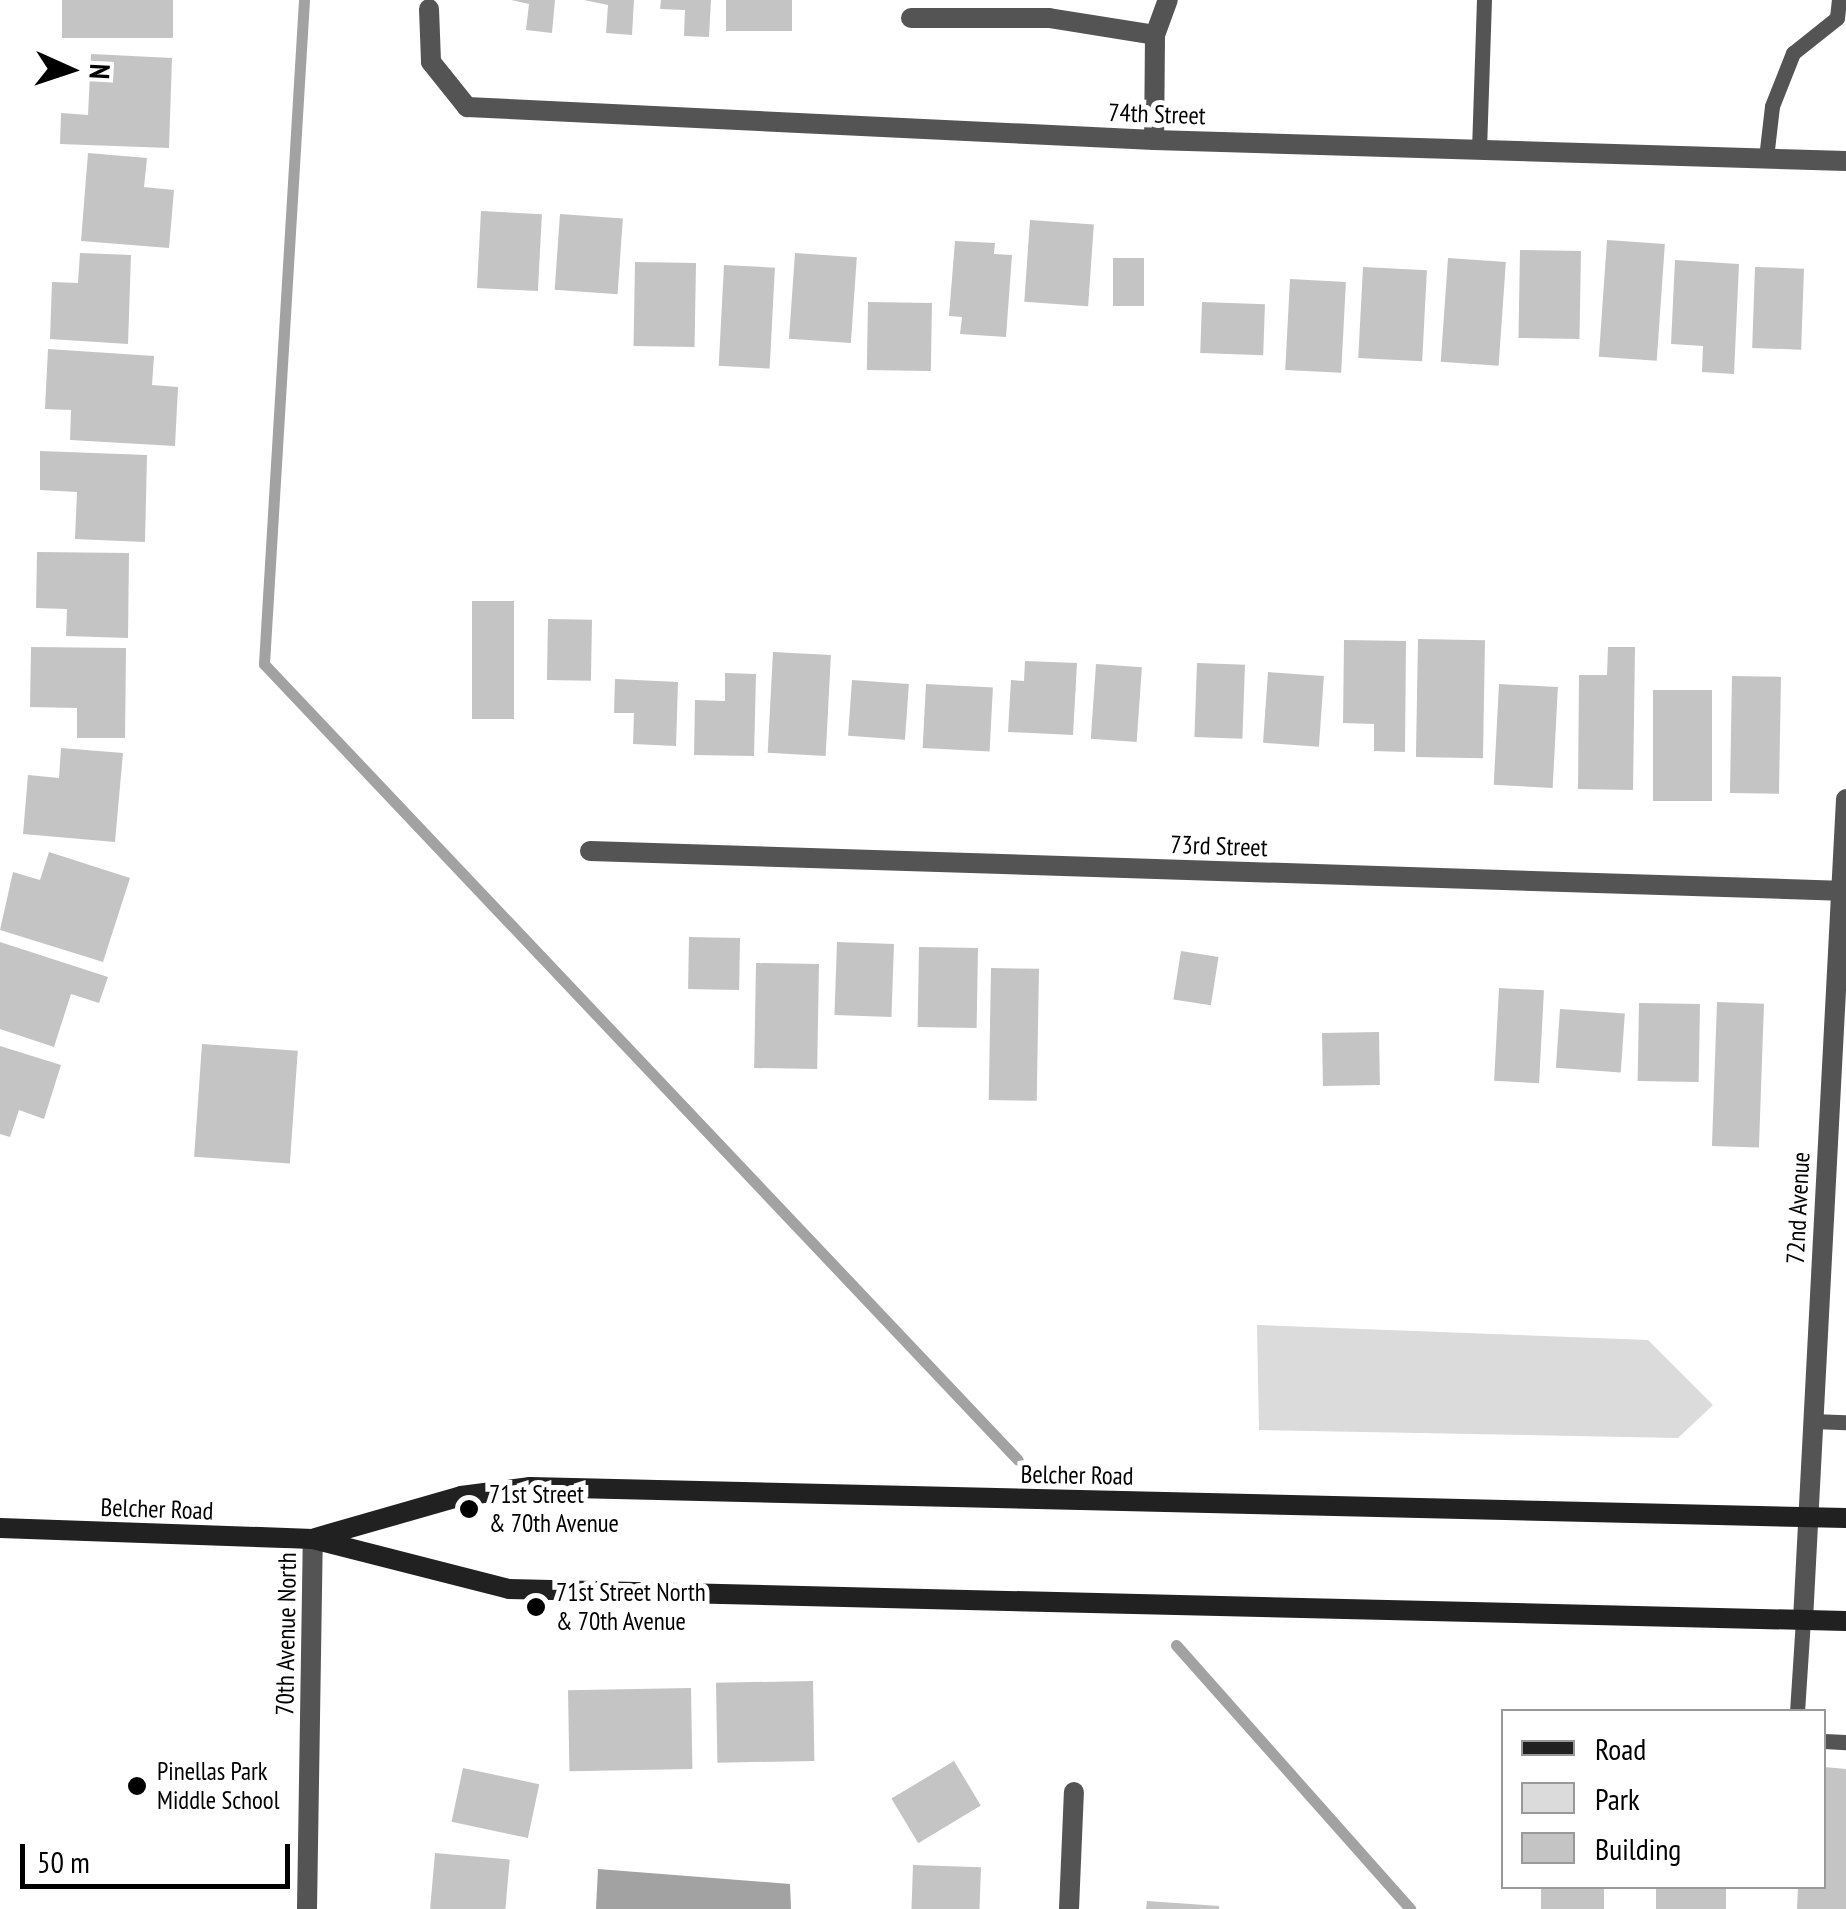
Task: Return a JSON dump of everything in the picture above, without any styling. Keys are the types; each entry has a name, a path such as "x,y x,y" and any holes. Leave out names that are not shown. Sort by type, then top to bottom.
{"main road":[{"name":"Belcher Road","path":"313,1539 461,1496 530,1487 1846,1518"},
{"name":"Belcher Road","path":"0,1528 313,1539 509,1589 1846,1621"}],"street":[{"path":"1154,140 1155,36 1168,0"},
{"name":"74th Street","path":"428,9 430,62 467,107 1154,140 1846,161"},
{"path":"911,18 1049,18 1155,36"},
{"name":"72nd Avenue","path":"1803,1620 1812,1421 1837,1135 1846,799"},
{"name":"73rd Street","path":"590,851 1843,890"},
{"name":"70th Avenue North","path":"307,1909 313,1539"},
{"path":"1069,1909 1074,1792"}],"lane":[{"path":"1479,150 1484,0"},
{"path":"1766,158 1772,106 1793,53 1837,18 1838,0"},
{"path":"1812,1421 1846,1422"},
{"path":"1797,1709 1803,1620"}],"green space":[{"path":"1257,1325 1648,1340 1713,1405 1678,1438 1259,1430"}],"shaded area":[{"path":"598,1869 790,1884 791,1909 596,1909"}],"building":[{"path":"62,0 173,0 173,38 62,38"},
{"path":"511,0 555,0 552,33 526,30 529,4"},
{"path":"584,0 634,0 632,35 606,33 608,5"},
{"path":"661,0 711,0 709,37 684,36 685,10 660,9"},
{"path":"726,0 792,0 792,31 726,31"},
{"path":"91,54 172,58 169,148 60,144 61,113 88,115"},
{"path":"88,153 147,158 144,187 174,190 169,248 81,241"},
{"path":"481,211 542,214 538,291 477,288"},
{"path":"560,214 623,218 618,294 555,290"},
{"path":"1030,220 1094,224 1088,306 1024,302"},
{"path":"1607,240 1665,244 1657,361 1599,357"},
{"path":"955,241 995,243 994,254 1012,255 1006,337 960,334 962,317 949,316"},
{"path":"1520,250 1581,251 1579,339 1518,338"},
{"path":"80,253 131,255 128,344 50,339 52,282 78,283"},
{"path":"795,253 857,257 851,343 789,339"},
{"path":"1113,258 1144,258 1144,306 1113,306"},
{"path":"1448,258 1506,262 1499,366 1441,362"},
{"path":"1675,260 1739,264 1734,374 1702,372 1703,346 1671,344"},
{"path":"635,262 696,263 695,347 634,346"},
{"path":"724,265 775,268 770,369 719,366"},
{"path":"1363,267 1427,270 1422,361 1358,358"},
{"path":"1755,267 1804,269 1801,350 1752,348"},
{"path":"1290,279 1346,282 1341,373 1285,370"},
{"path":"868,302 932,303 931,371 867,370"},
{"path":"1202,302 1265,304 1263,355 1200,353"},
{"path":"48,349 154,356 152,385 178,387 175,446 70,440 71,410 45,409"},
{"path":"40,451 147,455 145,542 75,539 77,492 40,490"},
{"path":"37,552 129,553 128,638 66,636 67,609 36,608"},
{"path":"472,601 514,601 514,719 472,719"},
{"path":"548,619 592,620 591,681 547,680"},
{"path":"1418,639 1485,640 1483,758 1416,757"},
{"path":"1344,640 1406,641 1405,752 1374,751 1374,724 1343,723"},
{"path":"31,647 126,648 125,738 77,738 77,708 30,707"},
{"path":"1608,647 1635,647 1633,790 1578,789 1579,675 1607,675"},
{"path":"773,652 831,655 826,756 768,753"},
{"path":"1025,661 1077,663 1073,735 1008,732 1011,680 1024,681"},
{"path":"1197,663 1245,665 1242,739 1194,737"},
{"path":"1096,664 1142,667 1137,742 1091,739"},
{"path":"1268,672 1324,676 1319,747 1263,743"},
{"path":"725,673 756,674 754,756 694,755 695,700 725,701"},
{"path":"1732,676 1781,677 1779,794 1730,793"},
{"path":"615,679 678,682 676,746 633,744 634,713 614,713"},
{"path":"852,680 909,684 905,740 848,736"},
{"path":"926,684 993,688 990,751 923,748"},
{"path":"1499,684 1558,687 1553,788 1494,785"},
{"path":"1653,690 1712,690 1712,801 1653,801"},
{"path":"61,748 123,753 115,842 23,834 28,775 59,778"},
{"path":"49,852 130,878 103,962 0,930 13,872 40,880"},
{"path":"689,937 740,938 739,990 688,989"},
{"path":"0,942 108,977 99,1003 71,994 54,1047 0,1029"},
{"path":"837,942 894,944 891,1017 834,1015"},
{"path":"919,947 978,948 977,1028 918,1027"},
{"path":"1181,951 1219,957 1211,1005 1173,999"},
{"path":"756,963 819,964 817,1069 754,1068"},
{"path":"991,968 1039,969 1037,1101 989,1100"},
{"path":"1499,988 1544,990 1539,1083 1494,1081"},
{"path":"1717,1002 1764,1004 1759,1148 1712,1146"},
{"path":"1639,1003 1700,1004 1699,1082 1638,1081"},
{"path":"1560,1009 1625,1014 1621,1072 1556,1068"},
{"path":"1379,1032 1380,1085 1323,1086 1322,1033"},
{"path":"202,1044 298,1051 290,1163 194,1157"},
{"path":"0,1046 61,1065 44,1119 19,1110 10,1137 0,1134"},
{"path":"813,1681 814,1761 717,1763 716,1683"},
{"path":"691,1688 692,1769 569,1771 568,1690"},
{"path":"954,1761 981,1806 918,1843 891,1799"},
{"path":"1826,1767 1846,1769 1846,1909 1797,1909 1798,1889 1826,1889"},
{"path":"463,1768 539,1784 528,1838 452,1822"},
{"path":"435,1853 510,1860 505,1909 430,1909"},
{"path":"913,1865 981,1867 980,1909 911,1909"},
{"path":"1541,1889 1604,1889 1604,1909 1541,1909"},
{"path":"1656,1889 1726,1889 1726,1909 1656,1909"},
{"path":"1147,1901 1219,1906 1219,1909 1146,1909"}],"waterway":[{"path":"304,0 264,664 1018,1460"},
{"path":"1176,1645 1410,1909"}],"place":[{"name":"71st Street & 70th Avenue","path":"469,1509"},
{"name":"71st Street North & 70th Avenue","path":"536,1607"},
{"name":"Pinellas Park Middle School","path":"137,1786"}]}
